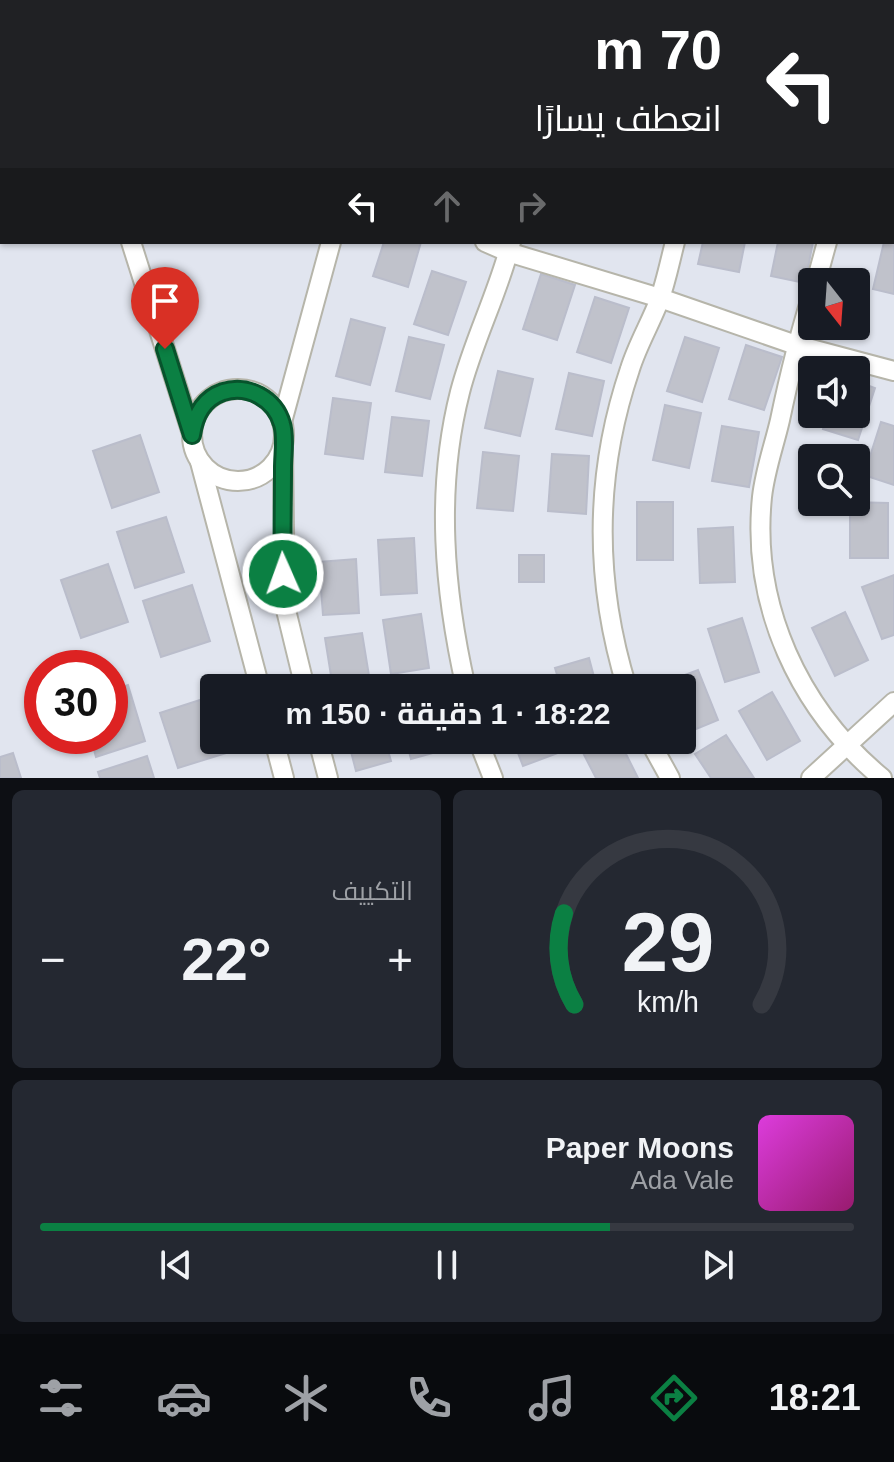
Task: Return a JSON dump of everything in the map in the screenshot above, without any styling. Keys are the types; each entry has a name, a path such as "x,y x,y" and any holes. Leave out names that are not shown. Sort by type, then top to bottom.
{"street":[{"path":"132,244 200,462 256,674"},
{"path":"302,674 285,606 282,422 330,244"},
{"path":"623,674 612,634 603,580 601,526 605,471 615,418 627,378 660,298 674,244"},
{"path":"820,268 826,244"},
{"path":"463,674 450,606 445,535 446,463 460,393 481,324 510,247 796,345 894,371"},
{"path":"798,339 762,497 763,569 777,628 795,673 813,704 847,746 882,778"},
{"path":"192,435 194,420 201,408 224,391 238,389 265,398 282,422"},
{"path":"200,462 211,473 225,479 240,481 255,478 278,457 283,443"},
{"path":"811,778 894,702"},
{"path":"278,754 284,778"},
{"path":"322,754 328,778"},
{"path":"484,754 493,778"},
{"path":"657,754 670,778"}],"building":[{"path":"383,244 420,244 408,287 373,276"},
{"path":"703,244 745,244 739,272 698,264"},
{"path":"778,244 813,244 808,268 798,268 798,282 771,276"},
{"path":"884,244 894,244 894,294 873,289"},
{"path":"432,271 466,282 448,335 414,324"},
{"path":"541,274 575,285 557,340 523,329"},
{"path":"595,297 629,308 611,363 577,352"},
{"path":"351,319 385,328 370,385 336,376"},
{"path":"409,337 444,345 430,399 396,391"},
{"path":"685,337 719,348 702,402 667,391"},
{"path":"746,345 782,357 764,410 729,399"},
{"path":"498,371 533,379 520,436 485,428"},
{"path":"569,373 604,381 592,436 556,429"},
{"path":"870,386 875,388 870,403"},
{"path":"333,398 371,403 363,459 325,454"},
{"path":"665,405 701,413 689,468 653,460"},
{"path":"392,417 429,421 422,476 385,472"},
{"path":"881,422 894,426 894,485 870,477 870,456"},
{"path":"722,426 759,432 749,487 712,481"},
{"path":"823,428 862,428 858,440"},
{"path":"140,435 159,492 112,508 93,451"},
{"path":"483,452 519,456 513,511 477,508"},
{"path":"552,454 589,456 586,514 548,511"},
{"path":"637,502 673,502 673,560 637,560"},
{"path":"870,503 888,503 888,558 850,558 850,516 870,516"},
{"path":"166,517 184,572 135,588 117,532"},
{"path":"733,527 735,582 700,583 698,529"},
{"path":"414,538 417,593 381,595 378,540"},
{"path":"519,555 544,555 544,582 519,582"},
{"path":"356,559 359,613 323,615 319,562"},
{"path":"108,564 128,622 81,638 61,580"},
{"path":"894,575 894,635 882,639 862,587"},
{"path":"192,585 210,641 161,657 143,601"},
{"path":"845,612 868,660 835,676 812,628"},
{"path":"421,614 429,668 391,674 383,620"},
{"path":"742,618 759,672 725,682 708,629"},
{"path":"362,633 369,674 331,674 325,638"},
{"path":"589,658 593,674 557,674 555,668"},
{"path":"698,670 718,720 696,729 696,674 687,674"},
{"path":"128,685 145,741 128,747"},
{"path":"772,692 800,741 767,760 739,711"},
{"path":"200,700 200,754 223,754 178,768 160,713"},
{"path":"726,735 754,778 711,778 696,753"},
{"path":"13,753 21,778 0,778 0,757"},
{"path":"352,754 389,754 391,761 356,771"},
{"path":"410,754 429,754 411,759"},
{"path":"518,754 555,754 523,766"},
{"path":"584,754 626,754 638,778 596,778"},
{"path":"147,756 154,778 100,778 98,772"}],"route":[{"path":"165,349 192,435 194,420 201,408 224,391 238,389 265,398 282,422 283,574"}]}
